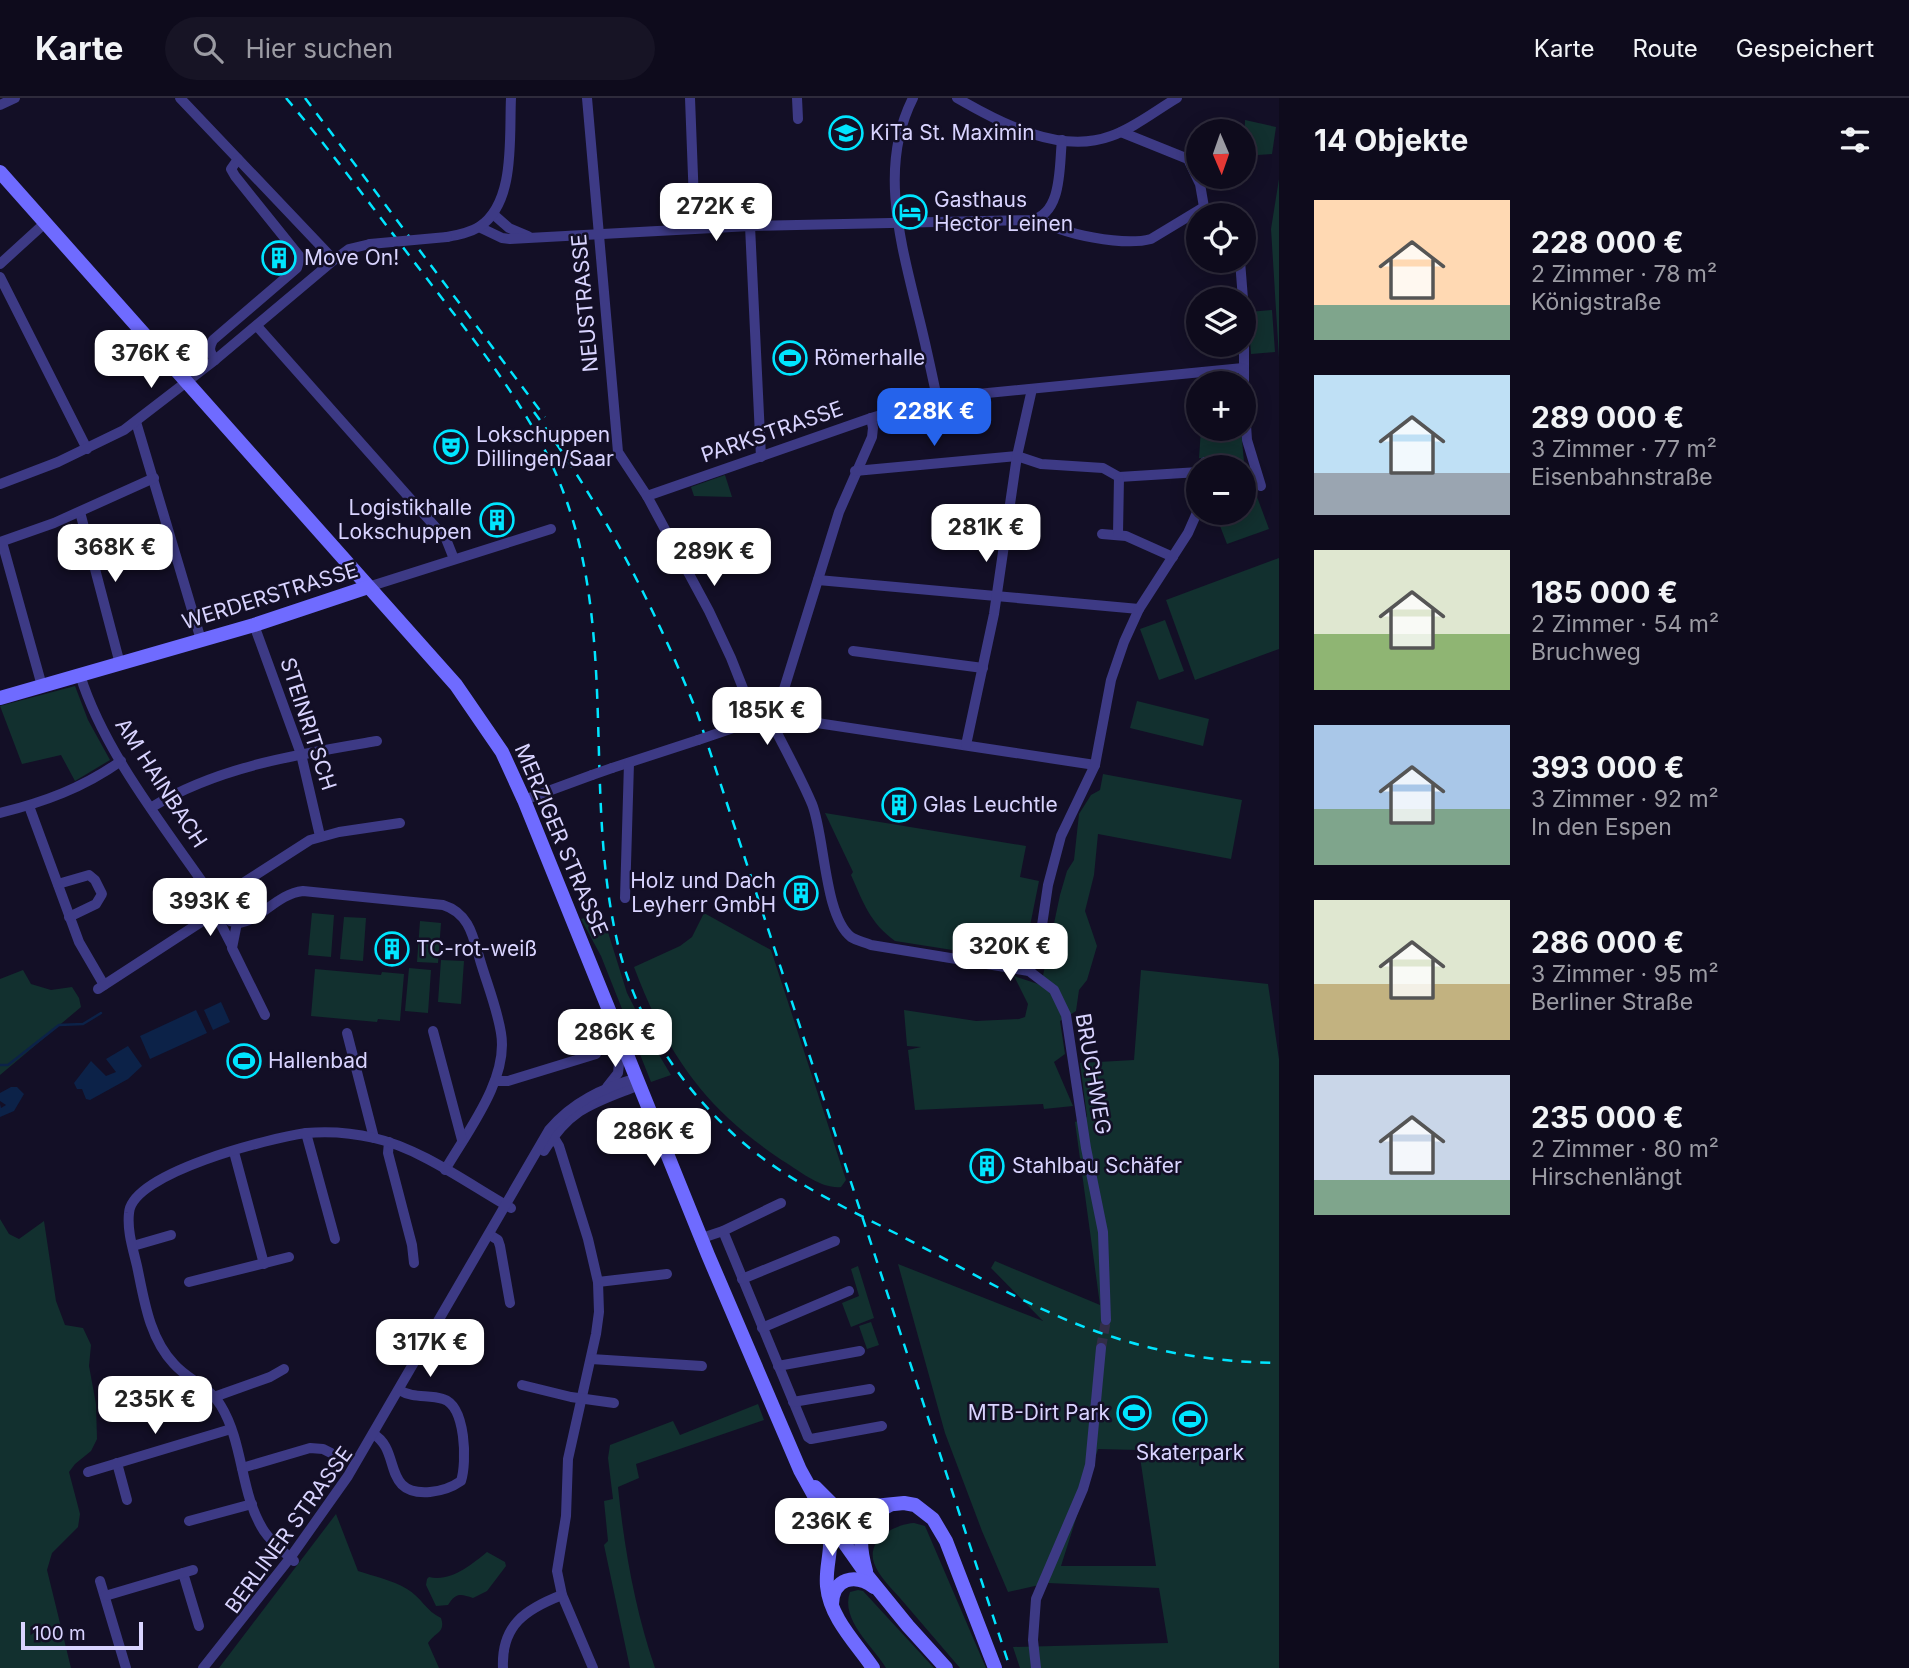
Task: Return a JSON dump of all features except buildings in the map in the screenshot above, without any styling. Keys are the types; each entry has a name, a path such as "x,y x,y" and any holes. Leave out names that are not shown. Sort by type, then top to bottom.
{"main road":[{"name":"MERZIGER STRASSE","path":"0,172 471,705 502,752 798,1465"},
{"name":"WERDERSTRASSE","path":"0,698 254,625 368,587"},
{"path":"798,1465 825,1498 837,1507 854,1508 895,1503 915,1505 925,1511 940,1529 995,1668"},
{"path":"798,1465 826,1517 879,1592 946,1668"},
{"path":"869,1578 863,1556 862,1531 868,1519 895,1503"},
{"path":"826,1517 831,1540 827,1586 834,1612 873,1668"},
{"path":"834,1612 833,1593 837,1585 848,1578 861,1579 879,1592"}],"street":[{"path":"0,105 15,98"},
{"path":"180,98 334,260"},
{"path":"0,484 87,449 136,422 349,249 370,244 447,237 479,227 493,214 505,189 511,98"},
{"name":"NEUSTRASSE","path":"587,98 617,446 624,464 647,496 709,611 746,696"},
{"path":"690,98 695,228"},
{"path":"797,98 798,119"},
{"path":"913,98 898,141 896,222 937,398"},
{"path":"957,98 1024,131 1062,140 1092,140 1121,132 1177,98"},
{"path":"1121,132 1188,159 1200,184 1203,203"},
{"path":"479,227 502,238 695,228 1015,221 1039,218 1053,202 1062,140"},
{"path":"215,359 209,346 212,340 297,268 300,257 234,176 231,169 238,159"},
{"path":"493,214 519,234 536,237"},
{"path":"1039,218 1057,228 1142,242 1152,239 1186,218"},
{"path":"0,264 45,223"},
{"path":"750,226 761,457"},
{"path":"0,277 87,449"},
{"path":"257,326 446,539 454,559"},
{"path":"1242,371 1243,357"},
{"name":"PARKSTRASSE","path":"647,496 871,418 937,398 1242,368"},
{"path":"966,745 997,597 1017,456 1032,389"},
{"path":"871,418 872,437 855,471 835,523 774,727 812,804 838,916 851,937 879,946 1029,971 1038,952 1048,885 1061,836 1095,765 1111,680 1124,642 1139,609 1192,525"},
{"path":"136,422 201,640"},
{"path":"1247,441 1261,486"},
{"path":"855,471 1017,456 1041,464 1103,468 1119,477 1186,473"},
{"path":"1118,534 1119,477"},
{"path":"41,686 1,542 80,512 154,478"},
{"path":"80,512 120,664"},
{"name":"WERDERSTRASSE","path":"368,587 551,529"},
{"path":"1102,534 1118,534 1173,557"},
{"path":"818,580 1139,609"},
{"name":"STEINRITSCH","path":"254,625 301,754 320,836"},
{"path":"853,651 983,668"},
{"name":"AM HAINBACH","path":"80,675 99,723 121,761 217,908 230,921 237,923"},
{"path":"524,800 752,721 775,718 1095,765"},
{"path":"152,807 219,776 301,754 377,741"},
{"path":"0,813 29,806 85,785 121,761"},
{"path":"625,898 629,762"},
{"path":"29,806 69,917 101,987 217,908 298,846 320,836 400,823"},
{"path":"58,884 89,875 95,880 102,894 96,904 69,917"},
{"path":"232,944 237,923 247,921 291,892 421,902 454,908 469,926 500,1026 501,1061 495,1081 445,1170"},
{"path":"217,908 265,1015"},
{"name":"BRUCHWEG","path":"1029,971 1054,990 1066,1015 1086,1147 1104,1232 1106,1320"},
{"path":"433,1031 462,1140"},
{"path":"347,1033 374,1138"},
{"path":"604,1089 618,1073 621,1039"},
{"path":"495,1081 508,1082 596,1054"},
{"name":"BERLINER STRASSE","path":"202,1668 338,1502 551,1132 568,1110 604,1089 638,1081"},
{"name":"BERLINER STRASSE","path":"551,1132 586,1106 638,1081"},
{"path":"551,1132 588,1239 598,1282 599,1312 567,1473 566,1516 557,1571 562,1595 593,1668"},
{"path":"306,1133 335,1239"},
{"path":"292,1559 265,1533 253,1504 231,1429 214,1396 172,1362 158,1342 148,1314 132,1246 129,1206 141,1191 187,1166 306,1133 333,1133 374,1138 411,1151 509,1206"},
{"path":"389,1142 388,1153 412,1245 414,1264"},
{"path":"234,1152 264,1264"},
{"path":"702,1238 723,1231 781,1203"},
{"path":"723,1231 808,1437 811,1439 882,1426"},
{"path":"132,1246 171,1235"},
{"path":"492,1236 500,1246 510,1303"},
{"path":"743,1279 835,1241"},
{"path":"189,1282 289,1257"},
{"path":"598,1282 667,1274"},
{"path":"762,1328 849,1291"},
{"path":"1036,1668 1033,1640 1036,1599 1090,1465 1101,1348"},
{"path":"778,1366 860,1351"},
{"path":"591,1359 702,1366"},
{"path":"214,1396 270,1377 284,1369"},
{"path":"522,1385 614,1403"},
{"path":"793,1402 870,1389"},
{"path":"376,1436 383,1441 396,1476 406,1489 427,1493 443,1490 461,1481 462,1434 459,1412 444,1399 410,1396 402,1392"},
{"path":"88,1472 231,1429"},
{"path":"242,1468 310,1448 331,1453"},
{"path":"117,1463 127,1500"},
{"path":"189,1521 253,1504"},
{"name":"BERLINER STRASSE","path":"210,1668 292,1559"},
{"path":"105,1596 188,1572 199,1626"},
{"path":"100,1581 126,1668"},
{"path":"503,1668 503,1648 521,1616 533,1607 562,1595"}],"green space":[{"path":"1256,122 1276,127 1272,154 1256,155"},
{"path":"1279,179 1279,358 1271,229"},
{"path":"1272,310 1275,352 1256,354 1256,311"},
{"path":"1200,441 1242,441 1243,455 1199,455"},
{"path":"725,475 732,497 694,496 691,487"},
{"path":"1256,494 1269,529 1227,544 1220,525 1256,525"},
{"path":"1279,558 1279,649 1195,680 1166,600"},
{"path":"1165,620 1184,671 1159,680 1140,629"},
{"path":"75,686 88,720 110,760 75,781 61,755 22,764 0,706"},
{"path":"1137,701 1209,719 1203,746 1130,728"},
{"path":"1103,774 1242,800 1231,859 1098,834 1094,875 1085,911 1097,946 1087,980 1079,990 1076,1011 1060,1021 1065,1054 1054,1062 1073,1106 1044,1109 1043,1104 915,1110 908,1050 921,1047 907,1046 904,1010 976,1021 1025,1017 1028,1004 1014,976 1041,985 1060,895 1067,871 1074,860 1079,814 1091,795 1100,790"},
{"path":"825,813 1026,846 1020,877 1039,881 1023,961 895,941 879,927 868,911"},
{"path":"312,913 334,915 331,957 308,955"},
{"path":"602,913 627,993 671,1075 651,1082 601,956 581,919"},
{"path":"704,913 771,950 846,1180 841,1187 827,1186 807,1176 735,1124 693,1080 661,1028 634,967 680,946 692,937"},
{"path":"344,917 366,918 363,961 340,959"},
{"path":"420,921 441,923 438,963 417,962"},
{"path":"441,960 464,961 461,1004 438,1002"},
{"path":"409,968 431,970 428,1013 405,1011"},
{"path":"315,969 381,975 382,972 404,974 400,1021 378,1019 377,1022 311,1016"},
{"path":"23,970 31,984 51,990 72,987 81,1007 0,1075 0,979"},
{"path":"1141,970 1268,984 1279,1059 1279,1668 1020,1668 1013,1647 1168,1643 1159,1588 1048,1583 1008,1592 945,1433 898,1264 1043,1321 991,1268 995,1261 1100,1305 1075,1122 1087,1117 1080,1063 1134,1060","holes":["1098,1449 1139,1450 1156,1566 1061,1566"]},
{"path":"0,1219 9,1234 19,1239 44,1221 56,1301 65,1325 83,1328 91,1345 89,1366 96,1404 97,1439 91,1451 69,1472 80,1514 78,1527 52,1553 47,1570 71,1668 0,1668"},
{"path":"858,1266 874,1318 851,1327 842,1303 859,1296 851,1269"},
{"path":"871,1322 879,1345 867,1349 859,1326"},
{"path":"758,1404 764,1420 636,1464 639,1478 618,1487 631,1578 655,1668 630,1668 604,1545 608,1541 604,1501 613,1499 608,1458 610,1445 673,1421 680,1435"},
{"path":"336,1514 358,1571 407,1589 441,1618 441,1630 428,1643 439,1668 219,1668"},
{"path":"914,1523 925,1526 986,1668 960,1668 876,1568 873,1554 878,1540 899,1526"},
{"path":"487,1552 505,1562 506,1566 487,1591 473,1598 459,1595 448,1605 436,1606 426,1585 427,1579 453,1575"},
{"path":"863,1591 934,1668 886,1668 859,1632 850,1613 850,1592"}],"water":[{"path":"221,1002 230,1022 213,1030 204,1010"},
{"path":"196,1010 207,1033 150,1059 140,1036"},
{"path":"128,1046 142,1066 128,1079 90,1100 86,1099 82,1089 77,1089 74,1083 91,1061 106,1076 116,1072 106,1059"},
{"path":"17,1087 24,1094 14,1111 0,1117 0,1104 1,1108 6,1105 0,1101 0,1093"}],"waterway":[{"path":"0,1065 8,1065 59,1025 83,1024 101,1013"}],"tunnel":[{"path":"1101,1348 1106,1320"}],"railway":[{"path":"286,98 341,165 488,360 525,415 556,474 568,505 582,557 591,611 596,665 602,829 616,936 623,963 643,1014 656,1039 688,1085 725,1126 787,1175 1033,1305 1086,1328 1154,1349 1216,1359 1279,1363"},
{"path":"305,98 545,417"},
{"path":"534,412 583,484 626,559 664,636 698,715 1010,1668"}],"place":[{"name":"KiTa St. Maximin","path":"846,133"},
{"name":"Gasthaus Hector Leinen","path":"910,212"},
{"name":"Move On!","path":"279,258"},
{"name":"Römerhalle","path":"790,358"},
{"name":"Lokschuppen Dillingen/Saar","path":"451,447"},
{"name":"Logistikhalle Lokschuppen","path":"497,520"},
{"name":"Glas Leuchtle","path":"899,805"},
{"name":"Holz und Dach Leyherr GmbH","path":"801,893"},
{"name":"TC-rot-weiß","path":"392,949"},
{"name":"Hallenbad","path":"244,1061"},
{"name":"Stahlbau Schäfer","path":"987,1166"},
{"name":"MTB-Dirt Park","path":"1134,1413"},
{"name":"Skaterpark","path":"1190,1419"}]}
